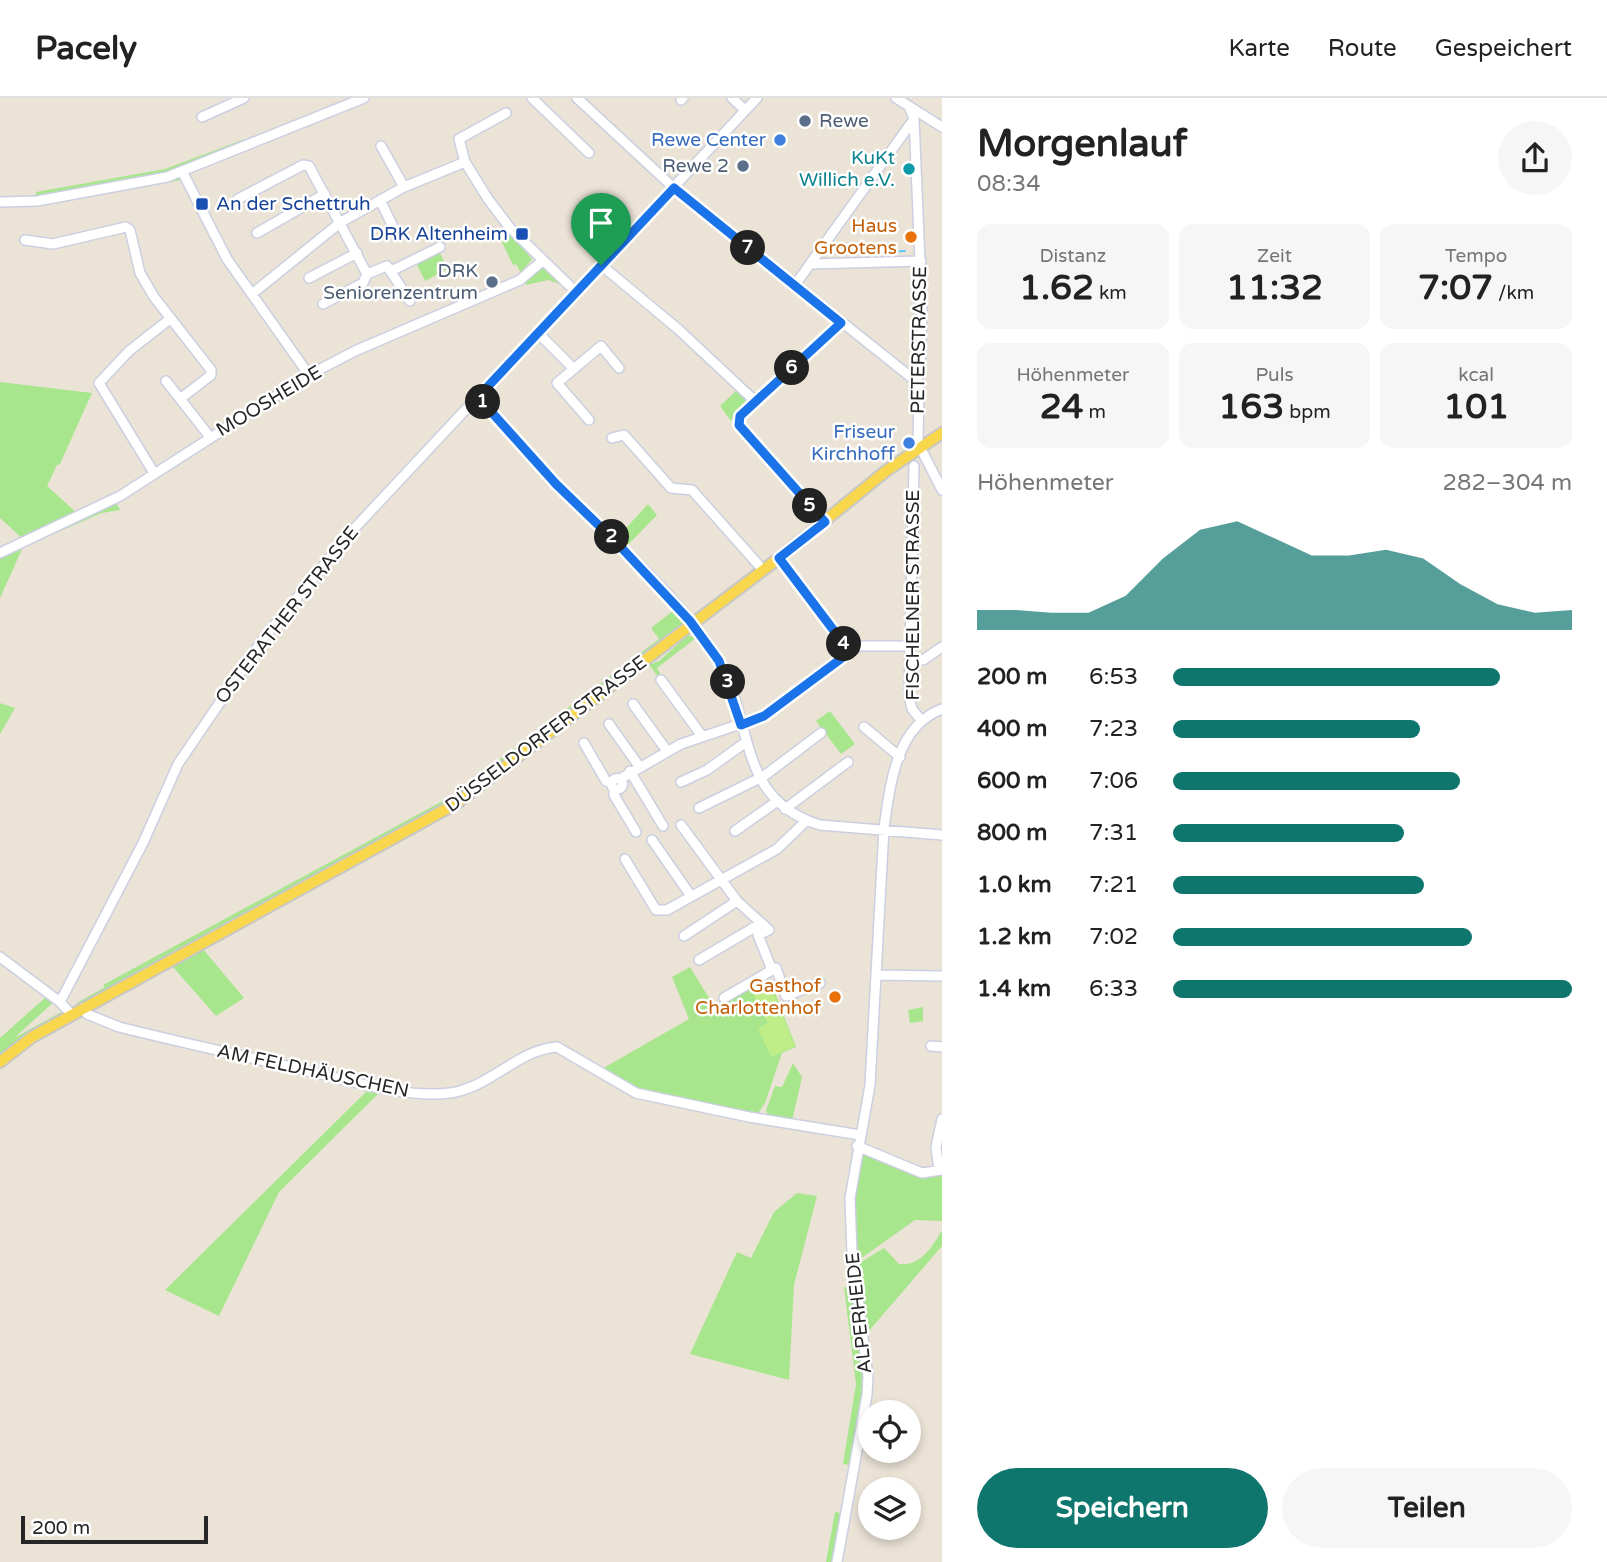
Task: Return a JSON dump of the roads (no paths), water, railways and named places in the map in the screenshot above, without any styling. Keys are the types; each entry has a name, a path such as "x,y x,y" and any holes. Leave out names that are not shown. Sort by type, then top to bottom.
{"main road":[{"name":"DÜSSELDORFER STRASSE","path":"0,1062 32,1037 72,1014 457,803 942,433"}],"street":[{"path":"202,117 228,101 244,98"},
{"path":"0,202 37,201 183,173 363,98"},
{"path":"532,98 589,153"},
{"path":"577,98 674,188 915,381"},
{"path":"732,98 746,110"},
{"name":"OSTERATHER STRASSE","path":"60,1002 143,843 178,764 219,700 326,561 757,98"},
{"path":"896,98 942,127"},
{"name":"PETERSTRASSE","path":"909,106 914,119 921,261 921,358 920,374 915,381 919,388 920,448"},
{"path":"506,113 459,139 465,162 488,199 542,261 576,292"},
{"path":"794,285 914,119"},
{"path":"381,146 404,187"},
{"path":"252,294 341,222 404,187 465,162"},
{"path":"238,199 303,165 309,166 367,274"},
{"path":"183,173 228,259 309,374"},
{"path":"257,233 325,194"},
{"path":"380,200 397,235"},
{"path":"25,240 52,244 126,227 130,230 140,273 170,319 211,370 211,375 180,398"},
{"path":"391,271 440,247"},
{"path":"309,278 356,253"},
{"name":"MOOSHEIDE","path":"0,553 120,496 309,374 355,351 520,280 542,261"},
{"path":"810,264 921,261"},
{"path":"601,265 678,330 756,402"},
{"path":"323,304 363,283 367,274 387,266 410,301"},
{"path":"155,473 99,385 107,371 170,319"},
{"path":"825,522 739,425 740,416 841,323"},
{"path":"538,333 575,369"},
{"path":"589,420 557,383 601,346 619,368"},
{"path":"166,381 210,437"},
{"path":"478,397 556,484 617,543 692,624 719,661 758,777 776,802 806,821 832,827 884,828 942,835"},
{"path":"612,438 624,435 671,488 692,490 763,570"},
{"path":"920,448 942,490"},
{"name":"FISCHELNER STRASSE","path":"893,777 906,738 921,720 912,709 909,696 914,466"},
{"path":"779,558 850,652"},
{"path":"636,832 614,795 615,784 630,771 702,736 764,716 859,646 910,646"},
{"path":"910,660 923,660 942,647"},
{"path":"661,680 702,736"},
{"path":"633,705 667,751"},
{"path":"921,720 942,709"},
{"path":"609,723 639,766"},
{"path":"864,727 900,757"},
{"path":"699,808 758,777 821,733"},
{"path":"681,782 707,770 746,742"},
{"path":"584,743 606,781 615,784"},
{"path":"785,809 848,762"},
{"path":"630,771 663,826"},
{"name":"ALPERHEIDE","path":"837,1562 868,1376 850,1215 857,1146 870,1085 884,828 893,777"},
{"path":"735,831 776,802"},
{"path":"625,859 656,910 667,910 777,849 806,821"},
{"path":"681,825 737,901 769,930 758,935 772,970"},
{"path":"652,840 691,895"},
{"path":"684,936 737,901"},
{"path":"699,960 760,923"},
{"path":"0,957 72,1014"},
{"path":"724,998 776,968 786,996 820,983"},
{"path":"876,975 942,976"},
{"name":"AM FELDHÄUSCHEN","path":"83,1008 87,1014 119,1027 375,1086 424,1094 452,1093 544,1049 557,1046 636,1093 749,1117 860,1135"},
{"path":"931,1046 942,1047"},
{"path":"857,1146 922,1173 940,1166 942,1120"}],"waterway":[{"path":"863,253 905,251"}],"place":[{"name":"Rewe","path":"805,121"},
{"name":"Rewe Center","path":"780,140"},
{"name":"Rewe 2","path":"743,166"},
{"name":"KuKt Willich e.V.","path":"909,169"},
{"name":"An der Schettruh","path":"202,204"},
{"name":"DRK Altenheim","path":"522,234"},
{"name":"Haus Grootens","path":"911,237"},
{"name":"DRK Seniorenzentrum","path":"492,282"},
{"name":"Friseur Kirchhoff","path":"909,443"},
{"name":"Gasthof Charlottenhof","path":"835,997"}]}
